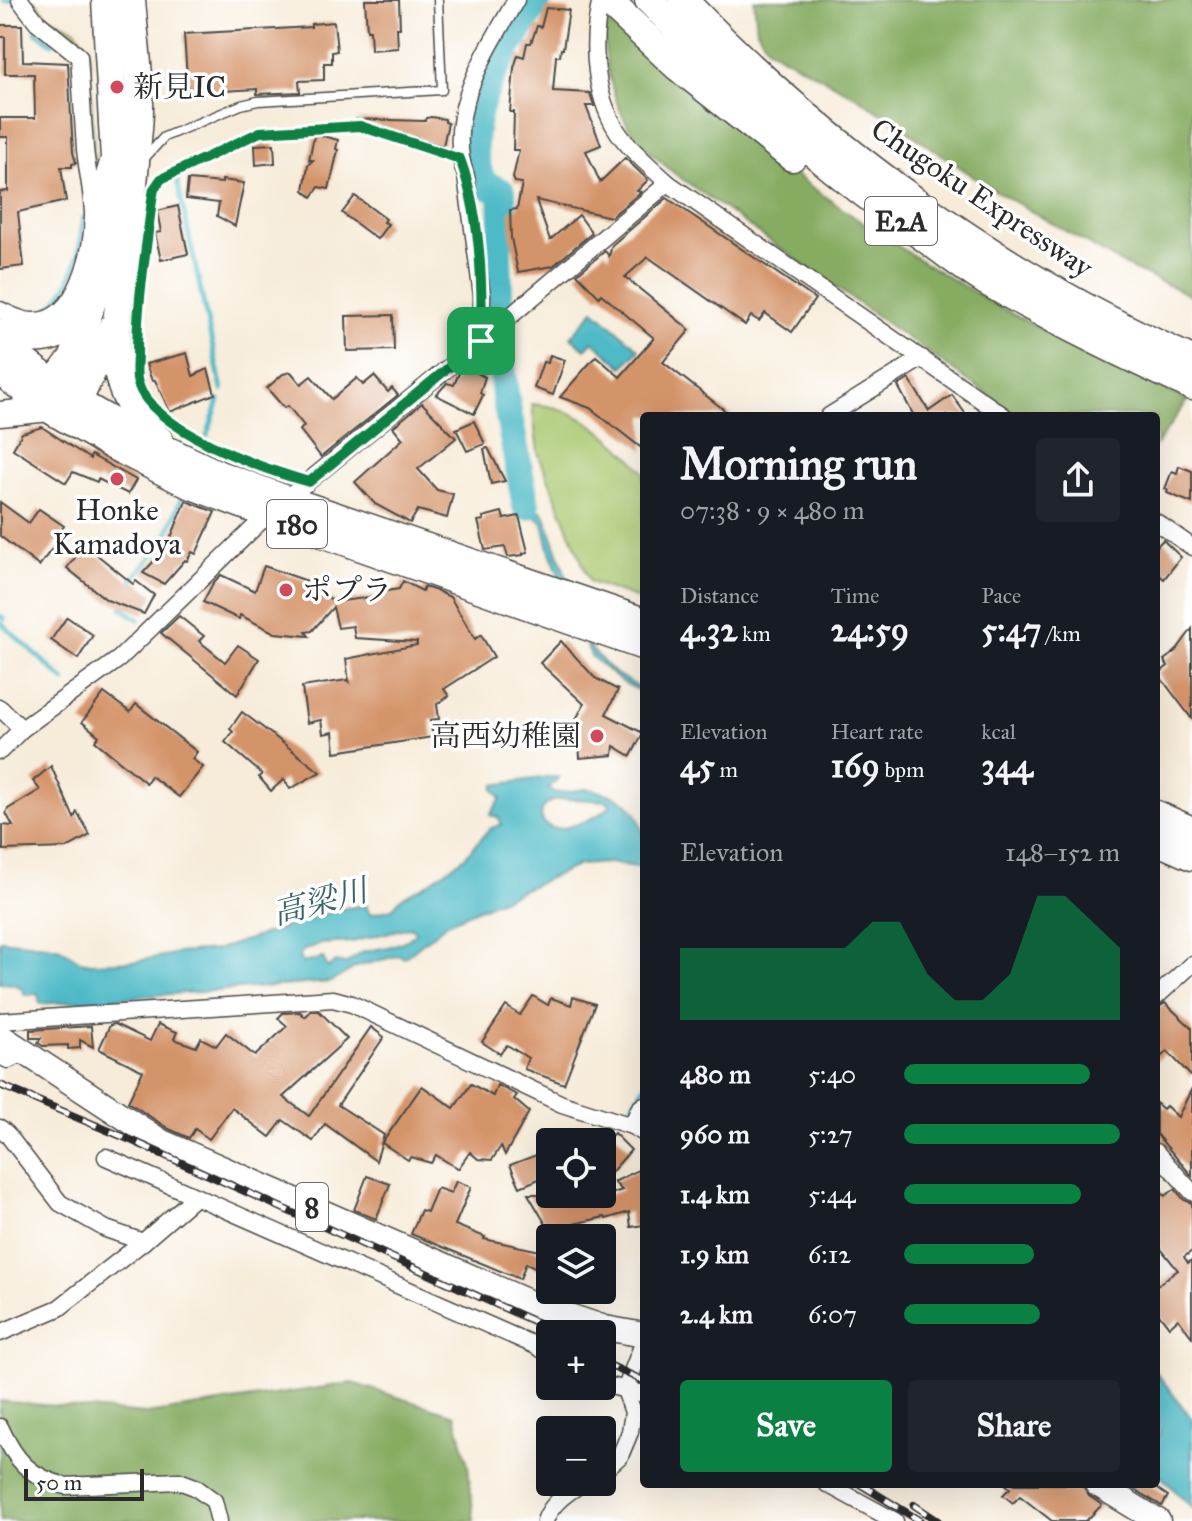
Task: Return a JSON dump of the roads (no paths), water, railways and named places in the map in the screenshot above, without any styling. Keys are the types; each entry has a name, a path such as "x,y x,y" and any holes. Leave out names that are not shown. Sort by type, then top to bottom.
{"highway":[{"path":"96,0 94,21 101,158 121,175"},
{"path":"106,0 115,159 121,175"},
{"path":"119,0 123,86 121,175"},
{"path":"131,0 139,125 121,175 105,260 104,314 128,405 146,428 175,454"},
{"name":"Chugoku Expressway","path":"649,0 756,104 826,165 983,279 1070,327 1192,386"},
{"name":"Chugoku Expressway","path":"683,0 773,87 919,205 1065,297 1192,360"},
{"path":"607,3 677,66 796,161 866,211 983,279"},
{"path":"0,333 36,338 60,335 104,314"},
{"path":"60,399 74,357 104,314"},
{"name":"180","path":"0,344 112,445 189,484 288,499 554,614 640,645"},
{"name":"180","path":"0,371 217,474 640,621"},
{"path":"1160,817 1192,831"},
{"path":"1160,842 1192,856"}],"main road":[{"path":"0,414 60,399"},
{"name":"8","path":"0,1036 162,1142 533,1304 605,1328 640,1334"},
{"path":"1104,1488 1158,1521"}],"street":[{"path":"0,310 20,319 35,321 51,318 66,307 80,284 93,217 79,56 37,22 20,0"},
{"path":"485,337 476,239 466,176 460,159 461,124 480,62 516,0"},
{"path":"607,3 595,24 594,55 600,85 622,138 668,183 998,412"},
{"path":"0,751 22,729 119,659 288,499 668,183"},
{"path":"835,412 922,358"},
{"path":"1160,525 1192,547"},
{"path":"0,708 22,729"},
{"path":"1160,993 1192,964"},
{"path":"0,1021 333,999 352,1004 562,1104 638,1130 640,1108"},
{"path":"0,1056 8,1060 25,1053"},
{"path":"0,1128 60,1203 106,1229 143,1242"},
{"path":"1160,1156 1192,1192"},
{"path":"106,1157 536,1348"},
{"path":"0,1333 59,1308 195,1197"},
{"path":"616,1460 630,1432 633,1412 625,1390 640,1351"},
{"path":"616,1388 640,1393"},
{"path":"0,1427 12,1453 31,1472 52,1483 66,1486 179,1481 195,1487 214,1501 219,1521"},
{"path":"834,1488 895,1521"},
{"path":"545,1521 548,1511 564,1496"}],"lane":[{"path":"121,175 164,137 241,105 258,101 442,90 438,0"},
{"path":"288,499 279,474 221,450 156,412 143,396 136,380 137,333 154,189 161,179 260,132 360,126 460,159"}],"water":[{"path":"594,310 639,349 623,367 593,341 585,349 571,337"},
{"path":"524,466 528,497 545,516 592,650 613,672 640,688 640,691 620,681 591,656 550,552 543,524 521,510 514,471"},
{"path":"559,777 549,788 555,793 589,789 622,800 631,807 640,822 640,867 610,863 579,865 447,923 404,958 400,955 356,967 331,982 40,1004 38,994 25,995 18,986 0,983 0,940 60,948 80,961 91,963 138,961 216,950 340,909 366,905 370,914 392,909 401,898 465,857 489,829 502,824 498,817 490,815 501,798 494,789 495,785","holes":["552,801 608,801 610,805 607,809 566,827 548,826 541,815 544,807","409,927 415,934 407,940 363,952 345,964 336,962 328,968 323,958 303,963 299,958 302,951 319,944 352,942"]},
{"path":"1160,1377 1192,1419 1192,1508 1160,1475"}],"waterway":[{"path":"4,0 10,0"},
{"path":"526,506 505,395 500,342 498,247 503,223 502,192 482,183 474,146 480,106 487,88 505,51 538,0"},
{"path":"36,32 52,43"},
{"path":"177,180 222,390"},
{"path":"45,312 63,292 74,270 83,218"},
{"path":"207,436 219,400"},
{"path":"130,587 134,577 164,543 181,499"},
{"path":"125,600 122,608 138,619"},
{"path":"0,616 4,619"},
{"path":"2,624 65,681"},
{"path":"633,1105 640,1093"}],"railway":[{"path":"0,1085 133,1141 536,1322"},
{"path":"616,1368 640,1379"},
{"path":"866,1488 920,1521"},
{"path":"914,1505 938,1521"}],"place":[{"name":"新見IC","path":"117,87"},
{"name":"Honke Kamadoya","path":"117,479"},
{"name":"ポプラ","path":"286,590"},
{"name":"高西幼稚園","path":"597,736"}],"water label":[{"name":"高梁川","path":"320,902"}]}
